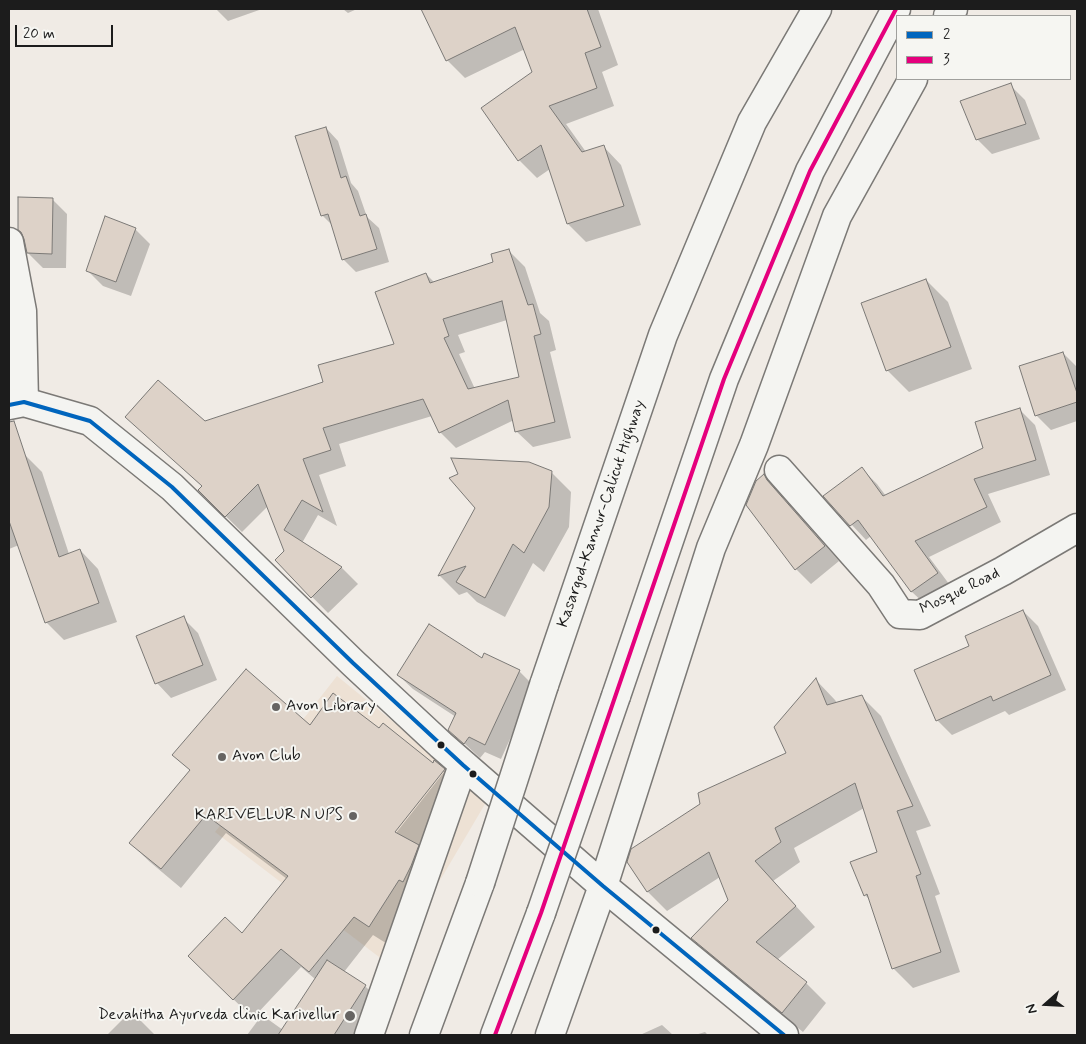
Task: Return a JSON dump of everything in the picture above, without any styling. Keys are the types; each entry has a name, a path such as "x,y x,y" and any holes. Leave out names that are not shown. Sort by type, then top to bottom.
{"main road":[{"name":"Kasargod-Kannur-Calicut Highway","path":"424,1035 480,883 544,685 663,335 752,122 817,9"},
{"path":"496,1035 541,913 724,380 810,171 896,9"},
{"path":"550,1035 603,886 711,548 754,445 837,216 912,80"},
{"path":"9,242 22,311 16,404 90,421 172,488 353,663 462,765 603,886 784,1035"},
{"name":"Mosque Road","path":"779,470 881,585 900,614 920,615 1003,571 1077,528"},
{"path":"369,1035 462,765"}],"shaded area":[{"name":"KARIVELLUR N UPS","path":"337,676 488,799 442,877 383,960 215,832"}],"building":[{"path":"421,9 587,9 601,47 585,53 597,88 549,106 582,152 604,145 624,206 567,224 541,145 518,161 481,108 532,72 515,27 446,61"},
{"path":"1011,83 1026,124 976,140 960,101"},
{"path":"326,127 341,178 346,176 360,216 366,214 377,249 342,260 328,214 321,216 295,136"},
{"path":"18,197 53,198 52,254 27,253 24,239 18,230"},
{"path":"105,216 136,228 116,282 86,271"},
{"path":"509,249 528,305 533,304 541,334 534,336 555,422 515,432 508,400 439,433 423,399 323,428 331,450 303,459 323,512 302,500 284,530 342,567 311,598 275,560 284,551 258,484 225,517 198,490 202,486 125,417 158,380 205,421 323,382 318,365 394,344 375,292 426,273 430,283 493,262 491,254","holes":["502,301 519,377 468,389 444,338 449,336 443,319"]},
{"path":"926,279 951,347 886,371 861,303"},
{"path":"1063,352 1077,393 1077,402 1035,416 1019,366"},
{"path":"1020,408 1036,460 974,479 987,507 915,541 938,573 911,592 858,520 850,526 823,496 862,467 883,496 983,448 975,422"},
{"path":"14,421 59,557 80,549 99,603 45,623 9,521 9,422"},
{"path":"451,458 529,462 552,471 549,507 524,553 513,544 485,598 456,582 466,566 438,576 475,508 449,478 458,474"},
{"path":"764,474 767,480 825,546 795,570 746,505 756,481"},
{"path":"1023,610 1051,675 993,701 991,696 936,721 914,670 969,646 965,636"},
{"path":"184,616 203,665 155,684 136,636"},
{"path":"429,624 482,658 484,653 520,670 485,745 469,737 464,744 448,730 456,713 397,675"},
{"path":"246,669 310,725 333,693 379,728 383,723 433,763 434,760 445,769 395,832 419,845 403,882 399,880 369,927 354,917 309,972 281,949 233,1000 188,956 225,917 242,933 288,876 206,815 161,869 129,843 190,770 172,755"},
{"path":"816,678 827,705 862,695 913,806 897,811 921,874 916,876 941,952 892,969 867,894 864,896 850,862 877,852 855,783 775,828 781,842 755,861 796,906 756,942 807,982 782,1013 691,938 728,900 709,852 647,892 627,862 631,849 700,804 698,793 786,753 774,727"},
{"path":"327,960 366,985 334,1035 278,1035"}],"transit line":[{"name":"3","path":"495,1035 541,913 724,379 810,171 896,9"},
{"name":"2","path":"9,405 24,402 90,421 172,487 353,663 463,765 603,886 784,1035"}],"place":[{"name":"Avon Library","path":"276,707"},
{"name":"Avon Club","path":"222,757"},
{"name":"KARIVELLUR N UPS","path":"353,816"},
{"name":"Devahitha Ayurveda clinic Karivellur","path":"350,1016"}]}
